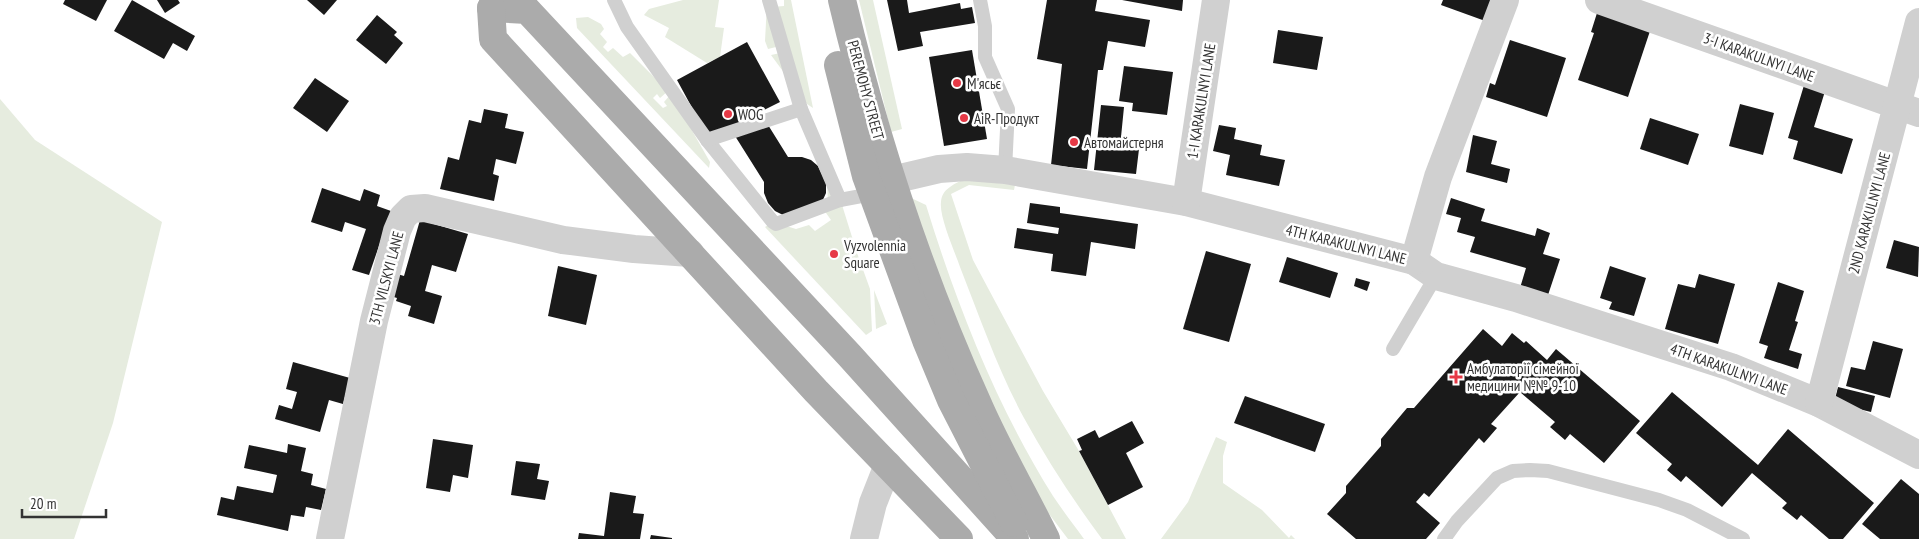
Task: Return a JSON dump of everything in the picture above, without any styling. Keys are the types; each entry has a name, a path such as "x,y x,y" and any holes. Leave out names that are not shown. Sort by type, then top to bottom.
{"main road":[{"path":"824,0 866,176 882,187 939,313 978,406 1046,539"},
{"name":"PEREMOHY STREET","path":"842,0 860,76 882,187"},
{"path":"959,539 816,391 493,39 494,3 527,10 850,356 1015,539"},
{"path":"882,187 926,340 952,400 1022,539"}],"street":[{"name":"1-I KARAKULNYI LANE","path":"1186,202 1216,0"},
{"path":"1414,261 1438,177 1505,0"},
{"name":"3-I KARAKULNYI LANE","path":"1599,0 1908,110"},
{"name":"2ND KARAKULNYI LANE","path":"1818,403 1908,110 1919,22"},
{"name":"4TH KARAKULNYI LANE","path":"882,187 939,169 967,167 1005,170 1186,202 1414,261 1436,276 1516,298 1731,366 1818,403 1919,455"},
{"name":"3TH VILSKYI LANE","path":"330,539 374,320 397,231 403,217 411,209 425,208 563,240 634,249 690,253"},
{"path":"864,539 873,503 888,465"}],"lane":[{"path":"614,0 627,27 707,140 773,222 776,224 840,200 882,187"},
{"path":"769,0 801,109 840,200"},
{"path":"980,0 985,26 985,57 1008,109 1005,170"},
{"path":"707,140 801,109"},
{"path":"1393,349 1436,276"},
{"path":"1444,539 1457,521 1497,478 1513,471 1530,470 1548,471 1659,500 1687,510 1743,539"}],"shaded area":[{"path":"683,0 719,0 715,27 724,28 720,57 707,63 665,37 669,28 644,15 649,9"},
{"path":"784,0 791,0 813,108 807,104 771,55 785,52 784,45 768,49 765,41 767,3 772,7 784,6"},
{"path":"859,0 873,0 902,129 891,132"},
{"path":"588,17 601,24 604,29 600,34 607,42 603,47 608,52 613,48 623,57 630,53 668,91 660,98 657,94 653,98 663,108 667,106 664,102 671,94 710,162 709,168 577,28 576,18"},
{"path":"0,99 35,140 162,222 113,423 74,539 0,539"},
{"path":"833,176 870,289 872,331 866,335 765,227 773,222 796,229 809,225 815,231 831,220 824,210 828,202 827,184"},
{"path":"964,179 1015,185 1014,190 969,185 951,194 973,260 1043,391 1079,451 1126,539 1102,539 1051,464 1024,418 1006,381 960,267 942,216 941,202 943,194"},
{"path":"909,197 926,205 951,281 996,391 1053,496 1084,539 1068,539 1043,506 995,425"},
{"path":"874,290 887,324 876,329"},
{"path":"1216,437 1227,442 1223,456 1223,483 1262,510 1289,538 1291,535 1295,539 1161,539 1188,502"}],"building":[{"path":"65,0 107,0 96,21 63,4"},
{"path":"132,0 195,36 187,51 173,43 164,59 114,31"},
{"path":"157,0 178,0 180,3 165,13"},
{"path":"307,0 337,0 324,15"},
{"path":"887,0 907,0 909,13 960,3 961,9 972,7 975,23 920,32 923,46 898,51"},
{"path":"1047,0 1097,0 1095,11 1150,20 1145,47 1108,41 1103,70 1098,70 1087,169 1051,165 1062,64 1037,59"},
{"path":"1122,0 1183,0 1182,11"},
{"path":"1443,0 1496,0 1488,22 1441,5"},
{"path":"1597,13 1650,31 1628,97 1578,80 1594,33 1591,32"},
{"path":"377,15 397,32 394,35 403,43 386,64 356,40"},
{"path":"1278,30 1323,37 1317,70 1273,63"},
{"path":"1510,40 1566,58 1547,117 1486,97 1490,83 1495,85"},
{"path":"747,42 780,102 760,112 788,157 802,157 811,160 818,166 826,183 826,193 822,202 785,216 775,211 768,203 764,193 764,182 730,128 709,139 677,80"},
{"path":"972,50 987,139 944,146 929,57"},
{"path":"1124,66 1173,72 1167,115 1132,111 1133,103 1119,101"},
{"path":"315,78 349,101 327,132 293,108"},
{"path":"1805,82 1826,88 1814,127 1853,139 1842,174 1793,159 1798,141 1788,138"},
{"path":"1740,104 1774,113 1763,155 1729,146"},
{"path":"1101,105 1124,107 1120,147 1139,149 1136,174 1094,170"},
{"path":"484,109 508,114 505,128 524,132 516,164 496,159 493,174 499,176 494,201 440,189 448,157 459,160 469,120 481,123"},
{"path":"1650,118 1699,134 1688,165 1640,149"},
{"path":"1219,125 1236,128 1234,139 1262,145 1260,155 1285,160 1279,186 1226,175 1230,155 1213,151"},
{"path":"1473,135 1497,141 1491,164 1510,169 1507,183 1466,172"},
{"path":"322,188 360,201 364,189 380,195 377,206 391,211 369,275 352,270 366,229 345,222 342,232 311,222"},
{"path":"1451,198 1485,209 1481,221 1535,236 1537,228 1550,233 1543,254 1560,259 1547,298 1520,288 1526,268 1470,252 1475,237 1457,232 1461,218 1446,214"},
{"path":"1030,203 1060,207 1060,213 1138,224 1135,249 1091,242 1086,276 1051,271 1053,254 1014,248 1017,228 1058,234 1059,228 1027,223"},
{"path":"420,220 468,234 456,272 432,265 425,291 442,296 434,324 408,316 411,306 396,301 397,298 387,295 394,273 404,276"},
{"path":"1894,240 1919,247 1918,277 1886,268"},
{"path":"1206,251 1251,264 1229,342 1183,329"},
{"path":"1287,257 1338,273 1330,298 1279,282"},
{"path":"558,266 597,275 586,325 548,316"},
{"path":"1610,266 1646,278 1634,316 1609,309 1612,302 1600,298"},
{"path":"1699,274 1735,284 1718,344 1665,329 1678,284 1695,288"},
{"path":"1356,278 1370,282 1367,291 1354,286"},
{"path":"1778,282 1804,291 1795,321 1798,322 1789,350 1802,354 1798,369 1764,358 1768,346 1759,343"},
{"path":"1483,329 1502,346 1512,333 1524,343 1526,341 1547,360 1556,349 1640,421 1604,463 1570,434 1565,440 1550,427 1555,422 1520,392 1491,424 1497,428 1484,443 1479,438 1429,497 1424,493 1416,502 1440,523 1426,539 1356,539 1327,514 1346,493 1346,486 1381,446 1381,439 1407,408 1414,408"},
{"path":"1873,341 1903,349 1890,398 1846,386 1851,367 1865,370"},
{"path":"293,362 350,378 343,404 329,400 320,432 275,419 279,405 292,409 297,392 286,389"},
{"path":"1838,387 1875,396 1871,412 1834,403"},
{"path":"1672,392 1758,465 1788,429 1874,503 1843,539 1829,539 1801,515 1797,520 1782,508 1787,503 1752,473 1722,507 1686,476 1681,482 1667,470 1672,464 1636,433"},
{"path":"1245,396 1325,424 1315,452 1234,423"},
{"path":"1132,421 1144,443 1126,453 1143,487 1108,505 1079,451 1082,450 1077,439 1095,430 1099,438"},
{"path":"433,439 473,445 468,478 453,475 450,492 426,488"},
{"path":"288,444 306,448 301,471 313,474 311,485 326,489 321,510 306,507 304,517 291,515 288,531 217,515 221,497 234,500 237,486 273,493 277,475 244,468 249,445 287,453"},
{"path":"516,461 540,464 537,479 549,481 545,500 511,495"},
{"path":"1901,479 1919,494 1919,539 1880,539 1862,524"},
{"path":"610,492 636,496 633,513 644,514 640,539 578,539 579,533 604,536"},
{"path":"651,535 672,538 672,539 650,539"}],"place":[{"name":"М'ясьє","path":"957,83"},
{"name":"WOG","path":"728,114"},
{"name":"AiR-Продукт","path":"964,118"},
{"name":"Автомайстерня","path":"1074,142"},
{"name":"Vyzvolennia Square","path":"834,254"},
{"name":"Амбулаторії сімейної медицини №№ 9-10","path":"1456,377"}]}
